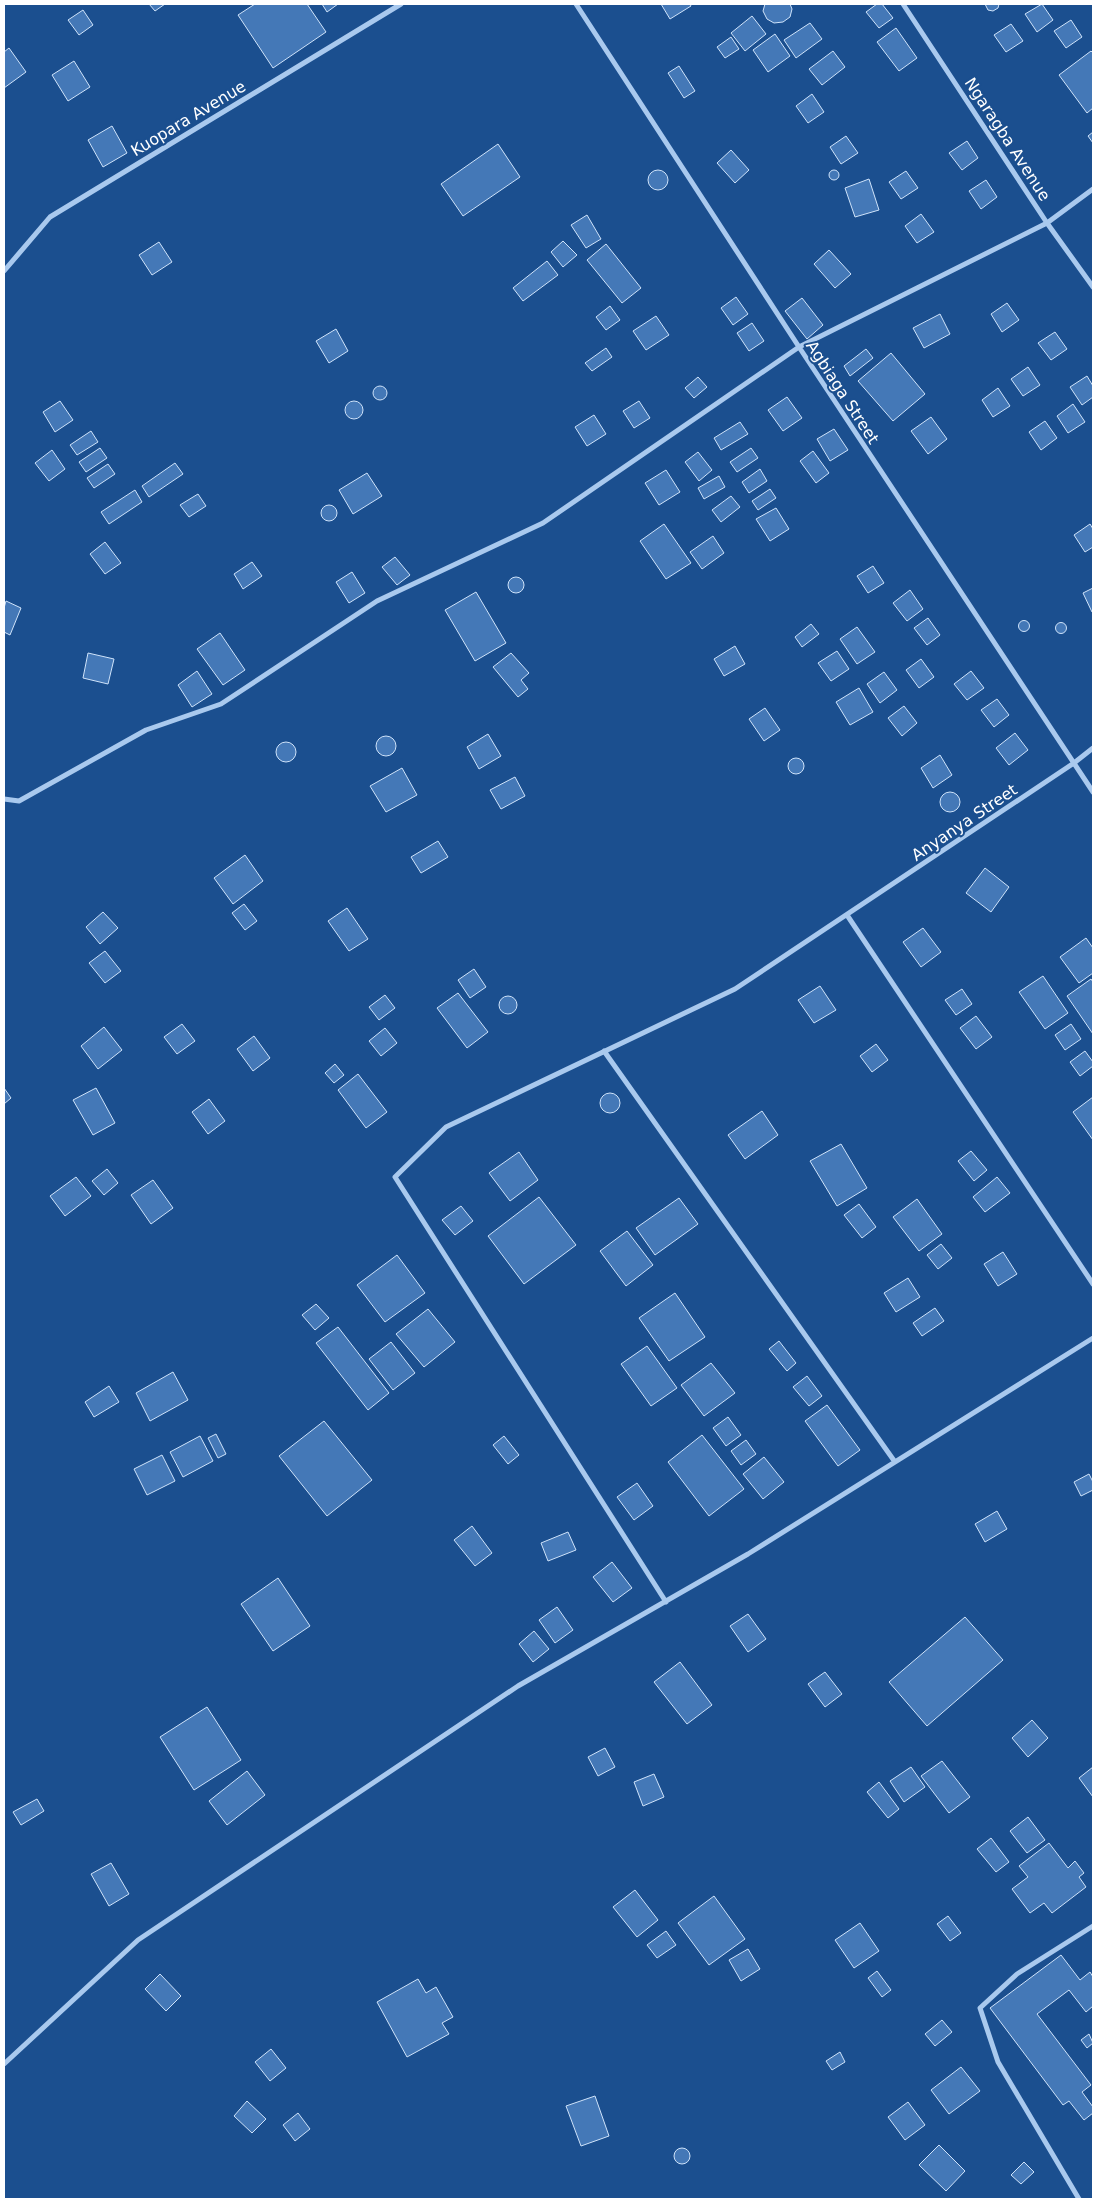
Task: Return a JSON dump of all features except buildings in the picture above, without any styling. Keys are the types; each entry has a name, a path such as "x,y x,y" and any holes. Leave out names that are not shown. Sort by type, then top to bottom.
{"street":[{"name":"Kuopara Avenue","path":"4,271 50,217 401,4"},
{"name":"Agbiaga Street","path":"576,4 799,348 1093,792"},
{"name":"Ngaragba Avenue","path":"903,4 1048,223 1093,287"},
{"path":"4,799 19,801 146,730 221,704 377,601 544,524 799,348 1048,223 1093,190"},
{"name":"Anyanya Street","path":"666,1602 396,1176 446,1127 735,989 1074,763 1093,748"},
{"path":"847,915 1093,1284"},
{"path":"604,1051 895,1462"},
{"path":"4,2064 138,1940 518,1686 748,1554 1093,1338"},
{"path":"1079,2199 998,2062 980,2008 1017,1974 1093,1926"}]}
